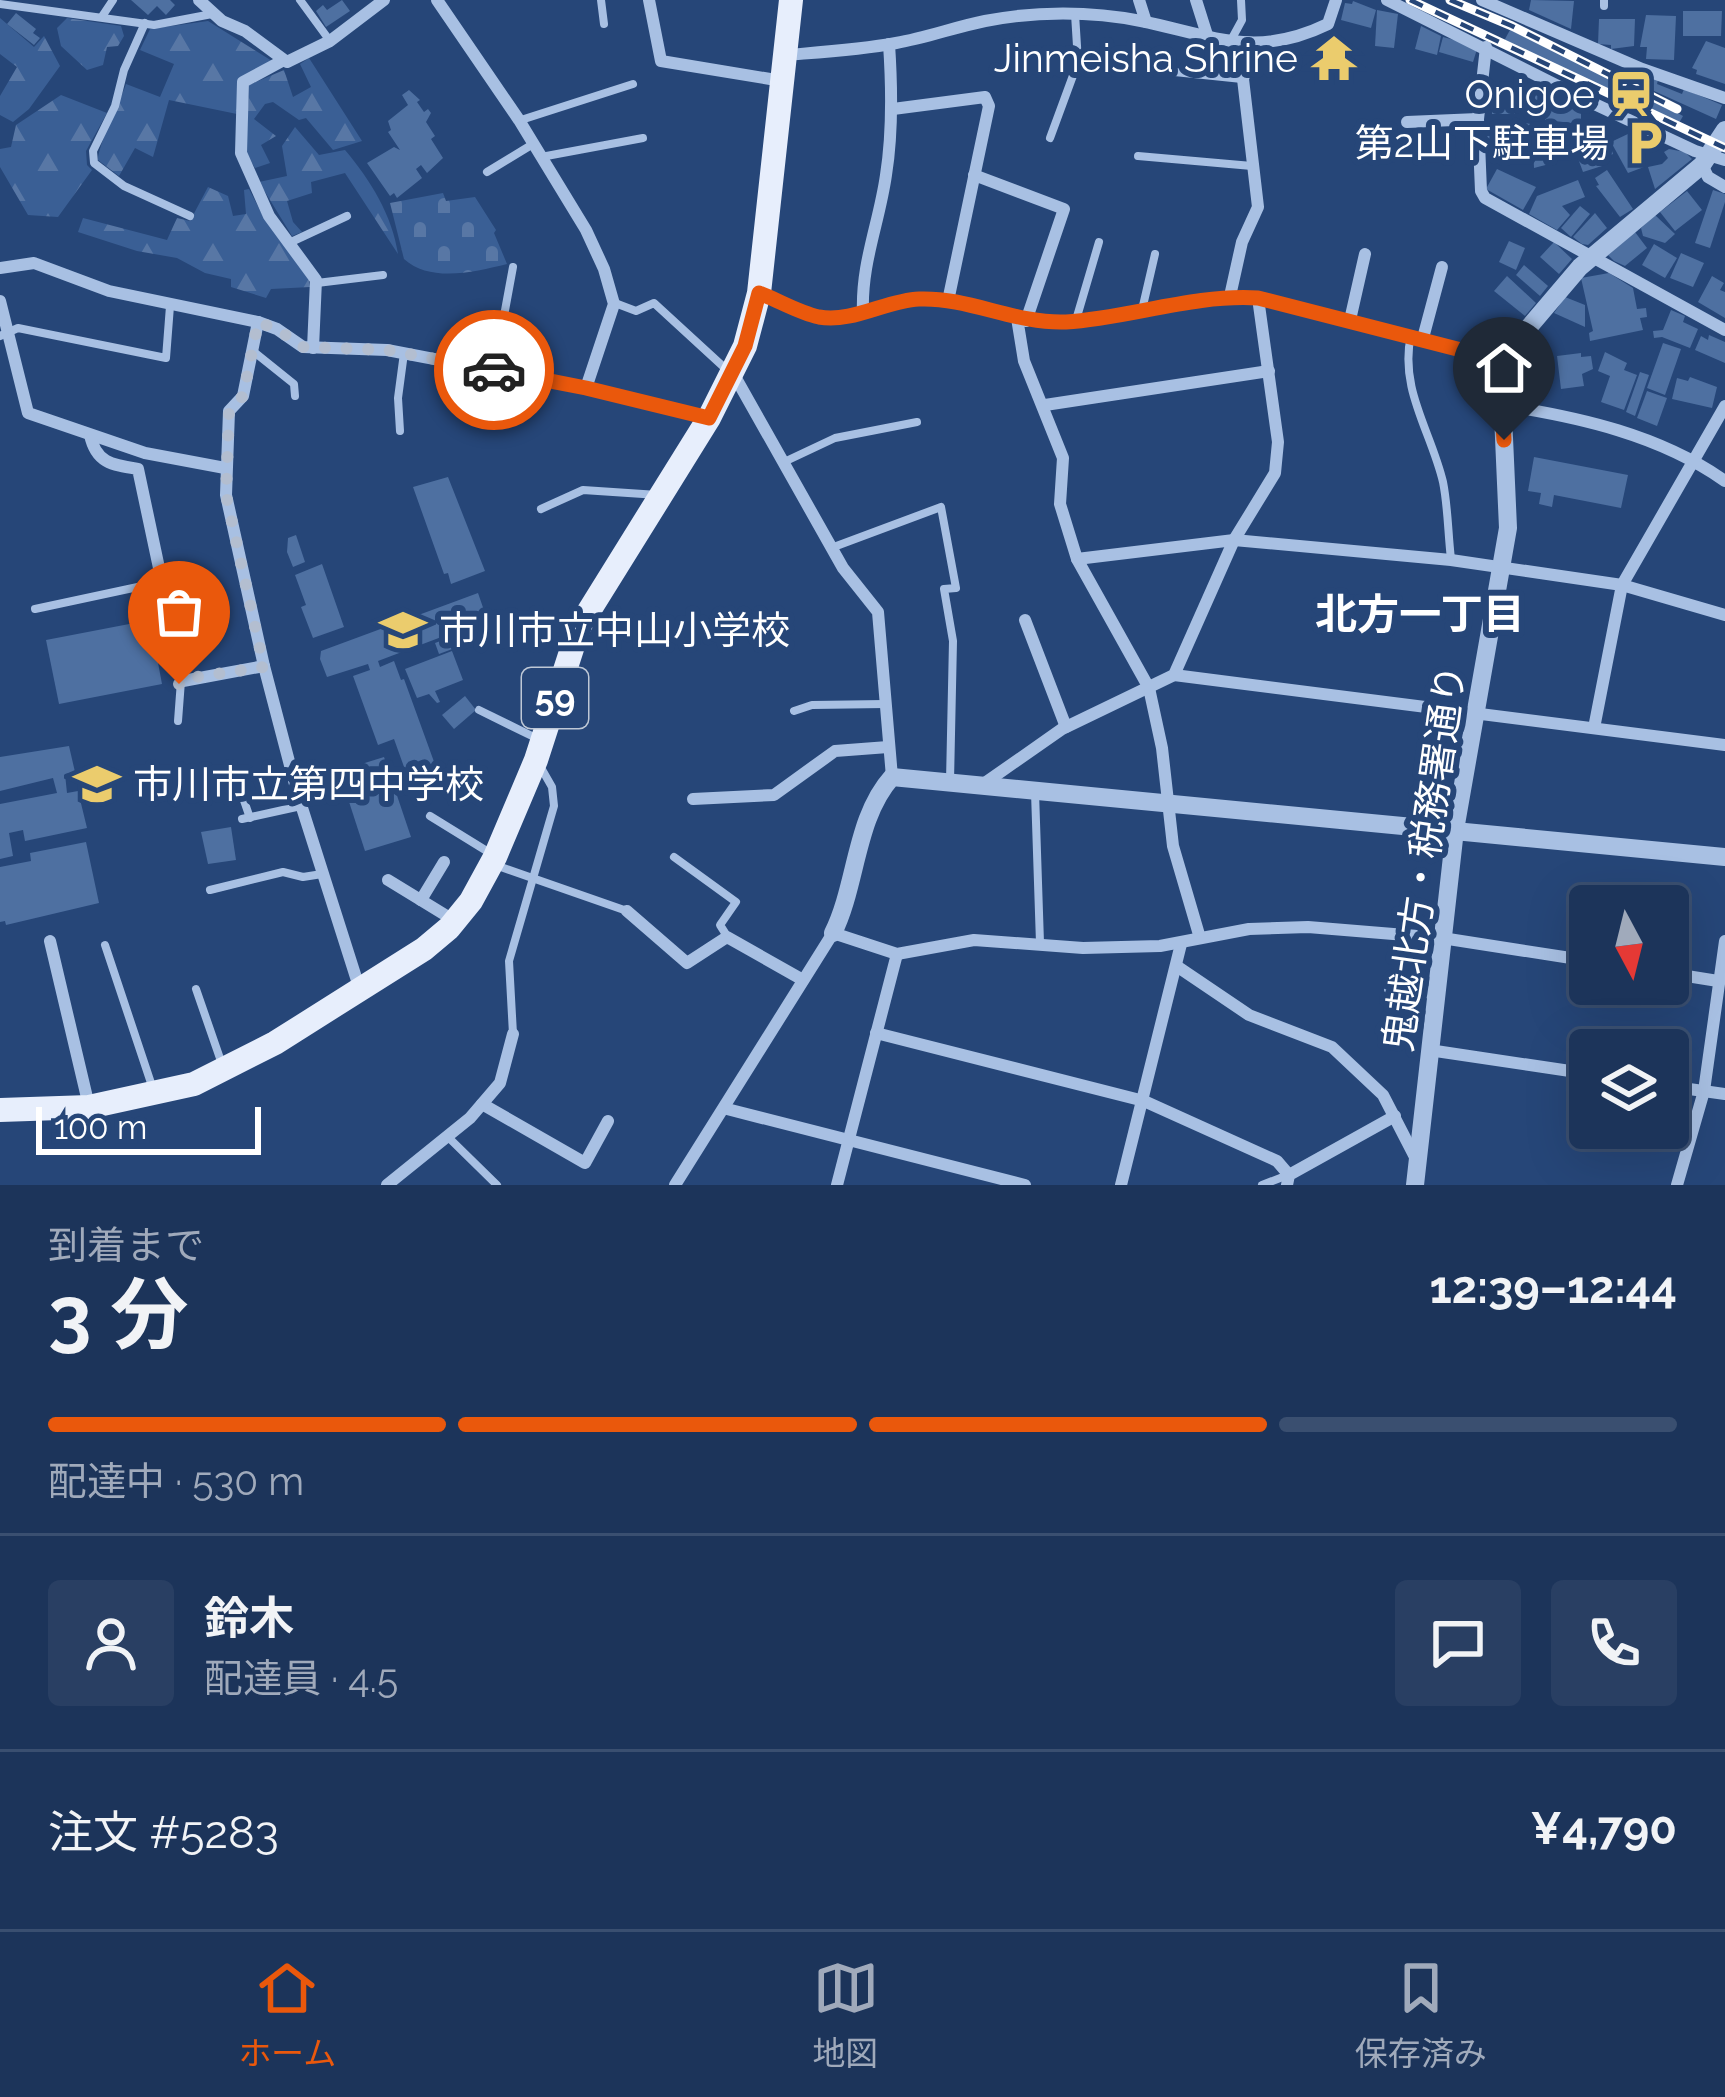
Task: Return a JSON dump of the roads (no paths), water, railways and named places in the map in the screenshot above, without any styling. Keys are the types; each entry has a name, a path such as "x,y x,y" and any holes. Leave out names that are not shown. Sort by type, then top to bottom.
{"main road":[{"name":"59","path":"0,1110 89,1107 172,1090 224,1070 424,950 455,921 493,860 539,751 579,627 709,418 752,324 791,0"}],"street":[{"path":"199,0 282,61"},
{"path":"313,348 316,284 269,217 241,153 243,82 330,41 384,0"},
{"path":"437,0 542,157 604,269 613,302 586,388"},
{"path":"650,0 661,61 783,82"},
{"path":"1139,0 1146,22"},
{"path":"1196,0 1208,38"},
{"path":"786,55 889,44 987,20 1079,10 1254,45 1298,39 1328,24 1336,0"},
{"path":"1387,0 1712,160"},
{"path":"1484,0 1626,62 1725,98"},
{"path":"862,313 862,277 886,178 892,109 889,44"},
{"path":"1230,296 1242,242 1258,207 1243,79 1254,45"},
{"path":"1486,47 1478,119 1485,198 1725,331"},
{"path":"892,109 985,97 989,106 948,301"},
{"path":"1407,122 1478,119"},
{"path":"1725,130 1712,160 1710,179 1725,187"},
{"path":"759,293 821,317 862,313 916,299 948,301 1021,319 1076,320 1230,296 1258,298 1504,361 1591,256 1712,160"},
{"path":"974,175 1064,209 1021,319 1024,361 1063,458 1060,504 1077,559 1149,688 1182,884 1200,938"},
{"path":"1350,320 1365,254"},
{"path":"0,268 34,263 109,291 258,322 303,347 404,353 586,388 709,418"},
{"path":"1417,337 1442,267"},
{"path":"981,786 1066,727 1174,674 1234,540 1275,472 1278,442 1258,298"},
{"path":"0,302 4,334 28,413 145,453 225,468"},
{"path":"258,322 243,396 229,411 226,495 264,667 360,990"},
{"name":"鬼越北方・税務署通り","path":"1415,1184 1455,830 1508,511 1500,381 1504,361"},
{"path":"1045,405 1269,371"},
{"path":"675,1185 833,933 848,903 878,793 892,777 878,612 831,548 733,374"},
{"path":"1501,406 1596,423 1696,461 1725,481"},
{"path":"1594,728 1622,585 1725,406"},
{"path":"90,435 99,458 109,465 138,469 183,679 264,667"},
{"path":"1077,559 1234,540 1451,560 1622,585 1725,615"},
{"path":"1025,620 1066,727"},
{"path":"1174,674 1725,745"},
{"path":"693,799 774,795 835,751 888,747"},
{"path":"892,777 1725,857"},
{"path":"421,900 444,862"},
{"path":"388,880 455,921"},
{"path":"627,910 687,963 728,937 803,980"},
{"path":"833,933 897,954 974,940 1083,948 1181,944 1249,929 1309,927 1442,938 1569,958"},
{"path":"50,941 89,1107"},
{"path":"1677,1185 1704,1091 1725,941"},
{"path":"1121,1185 1181,944"},
{"path":"837,1185 897,954"},
{"path":"1178,967 1249,1015 1333,1047 1383,1095 1417,1161"},
{"path":"1689,976 1718,981"},
{"path":"1390,989 1436,993"},
{"path":"876,1033 1144,1101 1277,1161 1288,1180 1395,1116"},
{"path":"387,1185 448,1137 500,1083 513,1034"},
{"path":"1429,1050 1569,1071"},
{"path":"1689,1089 1725,1094"},
{"path":"482,1104 585,1163 608,1121"},
{"path":"727,1108 1025,1185"},
{"path":"1415,1184 1424,1185"}],"lane":[{"path":"103,15 113,0"},
{"path":"300,0 330,41"},
{"path":"601,0 604,24"},
{"path":"1230,42 1242,20 1241,0"},
{"path":"0,4 145,23 212,14"},
{"path":"1050,137 1078,62 1079,10"},
{"path":"145,23 93,151 94,163 124,186 190,216"},
{"path":"1078,62 1243,79"},
{"path":"519,120 633,84"},
{"path":"493,112 507,102"},
{"path":"542,157 644,138"},
{"path":"487,172 533,143"},
{"path":"1138,156 1253,166"},
{"path":"289,243 347,216"},
{"path":"1076,320 1100,242"},
{"path":"1142,310 1154,254"},
{"path":"488,408 513,267"},
{"path":"316,284 383,275"},
{"path":"613,302 636,311 654,303 733,374"},
{"path":"4,334 18,328 166,358 170,306"},
{"path":"1417,337 1406,360 1409,387 1443,484 1451,560"},
{"path":"253,350 294,384 295,396"},
{"path":"400,431 398,398 404,353"},
{"path":"520,416 526,376"},
{"path":"783,463 836,438 917,422"},
{"path":"541,509 583,490 660,495"},
{"path":"831,548 941,507 956,588 944,589 953,641 950,783"},
{"path":"34,609 161,582"},
{"path":"178,721 183,679"},
{"path":"794,710 812,704 886,704"},
{"path":"479,710 539,751 553,787 554,806 509,961 513,1034"},
{"path":"216,789 239,785 246,818 302,806"},
{"path":"1035,790 1040,943"},
{"path":"430,816 493,860 627,910"},
{"path":"674,857 736,902 720,925 728,937"},
{"path":"210,890 283,872 303,877 322,874"},
{"path":"105,945 152,1087"},
{"path":"196,989 224,1070"},
{"path":"448,1137 497,1185"},
{"path":"1262,1185 1288,1180"}],"railway":[{"path":"1410,0 1725,148"},
{"path":"1450,0 1677,109"}],"place":[{"name":"Jinmeisha Shrine","path":"1334,58"},
{"name":"Onigoe","path":"1631,94"},
{"name":"第2山下駐車場","path":"1645,143"},
{"name":"市川市立中山小学校","path":"403,630"},
{"name":"市川市立第四中学校","path":"97,784"}],"district":[{"name":"北方一丁目","path":"1420,614"}]}
